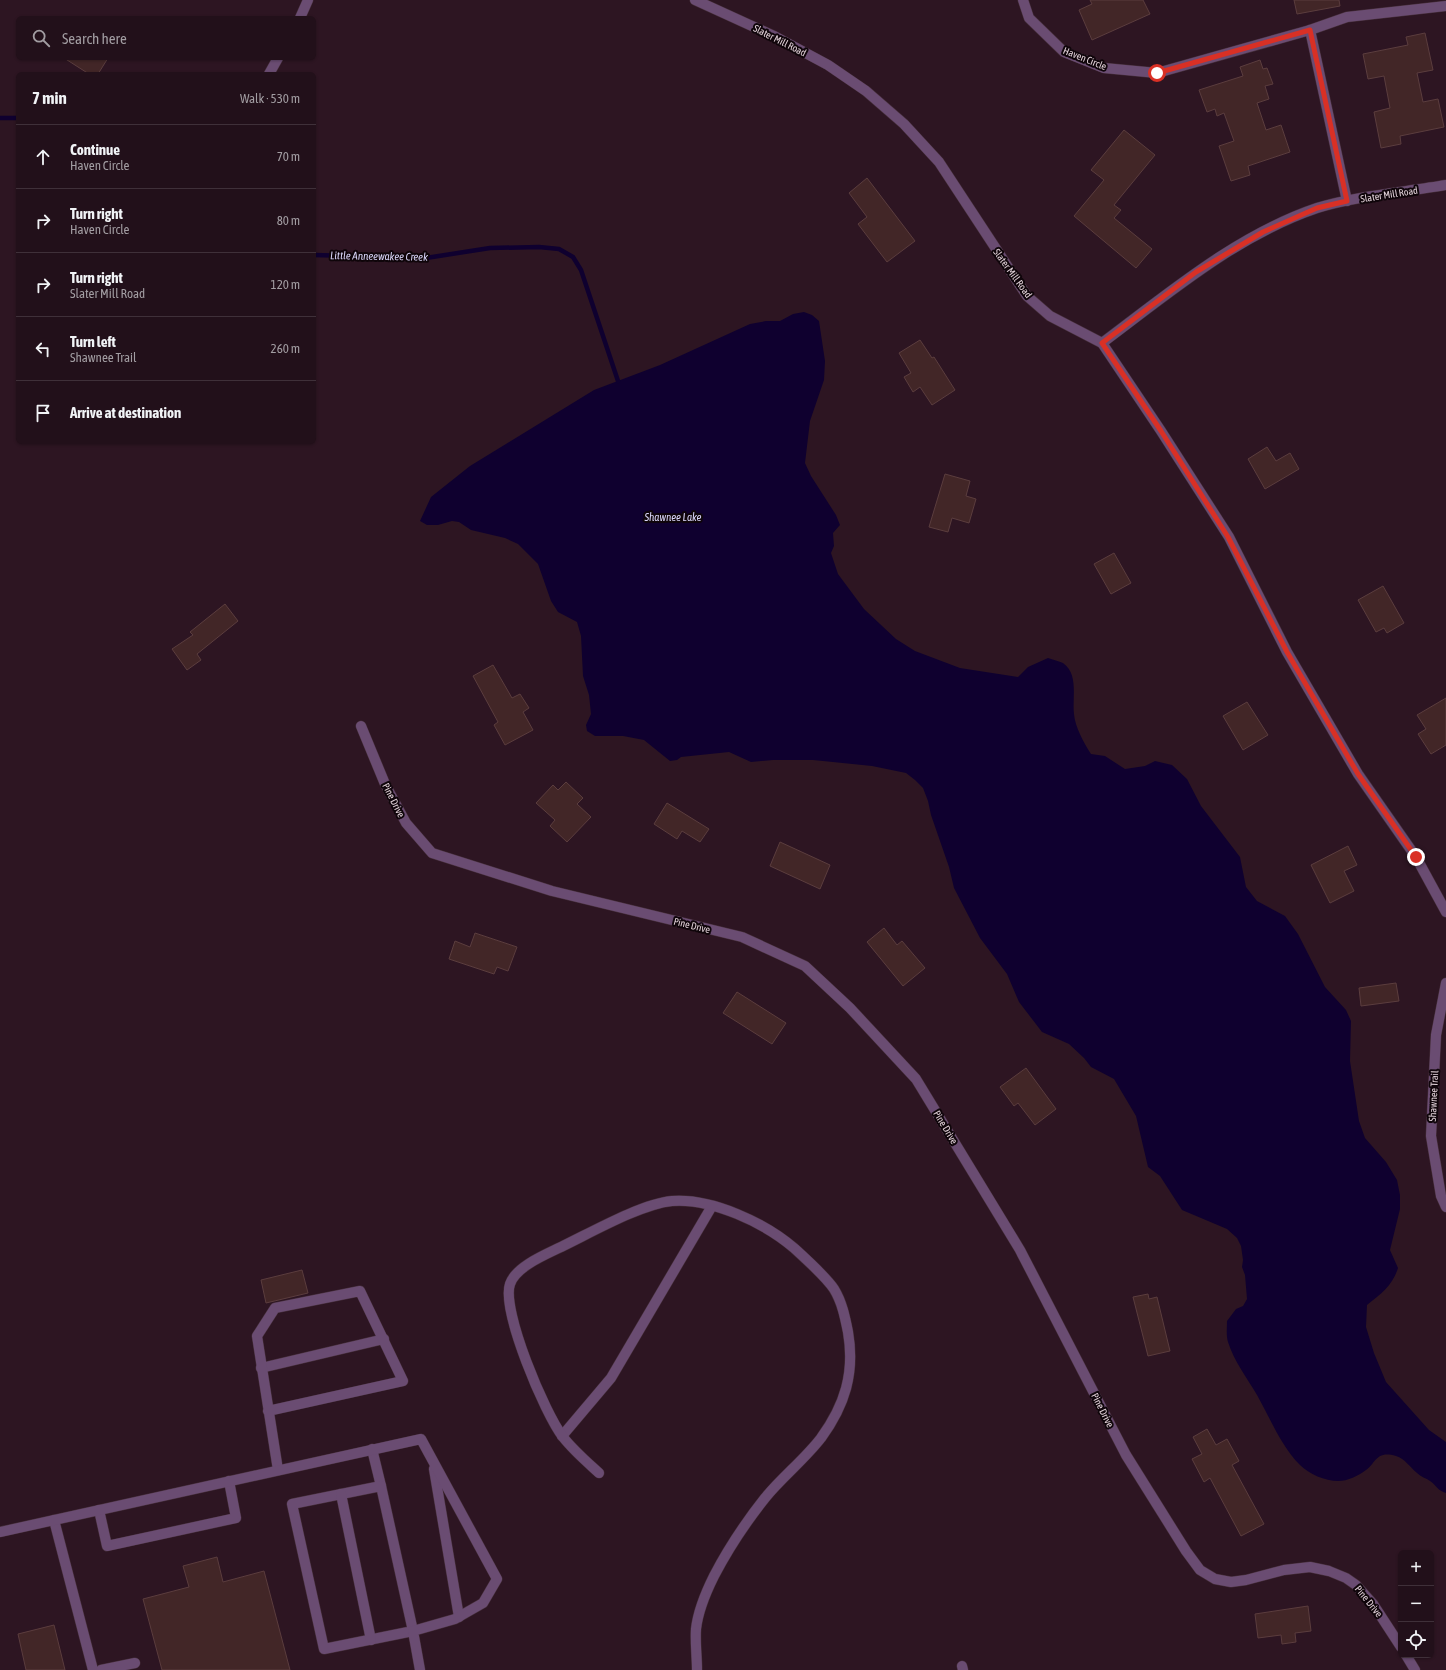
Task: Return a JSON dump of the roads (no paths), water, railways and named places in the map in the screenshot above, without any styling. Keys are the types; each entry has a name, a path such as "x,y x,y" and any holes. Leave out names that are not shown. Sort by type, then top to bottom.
{"street":[{"path":"301,16 308,0"},
{"name":"Slater Mill Road","path":"695,0 774,36 828,65 866,91 904,124 939,162 1027,296 1050,316 1102,343 1196,272 1263,232 1317,208 1347,201 1446,185"},
{"name":"Haven Circle","path":"1023,0 1029,18 1064,52 1104,68 1157,73 1310,30 1348,17 1446,6"},
{"path":"1310,30 1347,201"},
{"path":"270,72 277,60"},
{"path":"1102,343 1161,431 1228,537 1287,652 1358,774 1416,857 1446,912"},
{"name":"Pine Drive","path":"361,726 385,784 406,823 432,853 552,891 742,937 805,966 850,1008 916,1079 1020,1250 1126,1455 1186,1551 1200,1570 1216,1579 1230,1582 1246,1580 1284,1570 1310,1567 1329,1571 1346,1578 1356,1585 1373,1604 1398,1642"},
{"name":"Shawnee Trail","path":"1446,983 1436,1035 1431,1136 1441,1196 1446,1207"},
{"path":"599,1474 562,1436 536,1387 510,1311 510,1283 524,1265 612,1222 650,1207 671,1201 696,1202 727,1210 761,1225 793,1248 833,1288 845,1313 852,1355 847,1388 838,1413 802,1460 766,1497 746,1524 715,1575 703,1601 696,1628 697,1670"},
{"path":"562,1436 611,1378 712,1206"},
{"path":"268,1411 403,1381 360,1291 275,1308 256,1336 262,1368 268,1411 278,1470"},
{"path":"262,1368 384,1339"},
{"path":"0,1532 421,1439 497,1579 483,1603 459,1617 413,1631 324,1649 292,1504 381,1486"},
{"path":"372,1449 413,1631 420,1670"},
{"path":"432,1460 459,1617"},
{"path":"98,1510 107,1546 236,1518 229,1481"},
{"path":"341,1494 371,1640"},
{"path":"54,1520 93,1670"},
{"path":"1408,1658 1416,1670"},
{"path":"101,1670 135,1663"}],"water":[{"name":"Shawnee Lake","path":"804,312 812,315 819,321 825,361 824,380 810,421 805,463 811,476 836,515 840,525 833,533 834,546 831,553 838,574 864,609 896,639 915,651 960,668 1018,677 1028,667 1048,658 1063,663 1071,673 1073,680 1074,714 1076,724 1091,754 1105,756 1125,769 1145,766 1155,761 1172,765 1187,779 1201,806 1240,857 1246,887 1257,901 1285,916 1298,934 1325,987 1346,1010 1351,1021 1350,1061 1359,1121 1365,1138 1386,1162 1397,1180 1400,1195 1400,1209 1390,1250 1398,1268 1390,1284 1382,1293 1367,1305 1366,1327 1374,1353 1386,1382 1429,1430 1446,1442 1446,1493 1441,1491 1405,1461 1396,1456 1380,1456 1360,1474 1342,1481 1333,1481 1308,1471 1300,1465 1287,1449 1276,1432 1257,1395 1237,1363 1228,1342 1227,1321 1236,1309 1243,1306 1247,1299 1245,1275 1242,1267 1243,1260 1241,1246 1237,1238 1227,1229 1182,1210 1160,1176 1148,1167 1136,1116 1114,1079 1091,1067 1069,1044 1042,1032 1019,1002 1007,974 980,938 954,888 949,867 931,815 928,801 923,788 915,780 906,773 872,766 813,760 773,760 751,762 729,752 681,757 677,760 670,761 644,740 623,736 595,736 587,731 586,725 591,714 589,695 583,676 581,636 577,622 558,612 551,601 538,564 518,544 505,538 471,530 459,522 452,521 438,525 427,525 420,521 431,497 470,466 594,390 660,365 750,324 766,321 780,321 793,314"}],"waterway":[{"name":"Little Anneewakee Creek","path":"0,118 16,118"},
{"name":"Little Anneewakee Creek","path":"316,255 426,258 490,248 539,247 559,249 573,257 581,270 618,381"}]}
